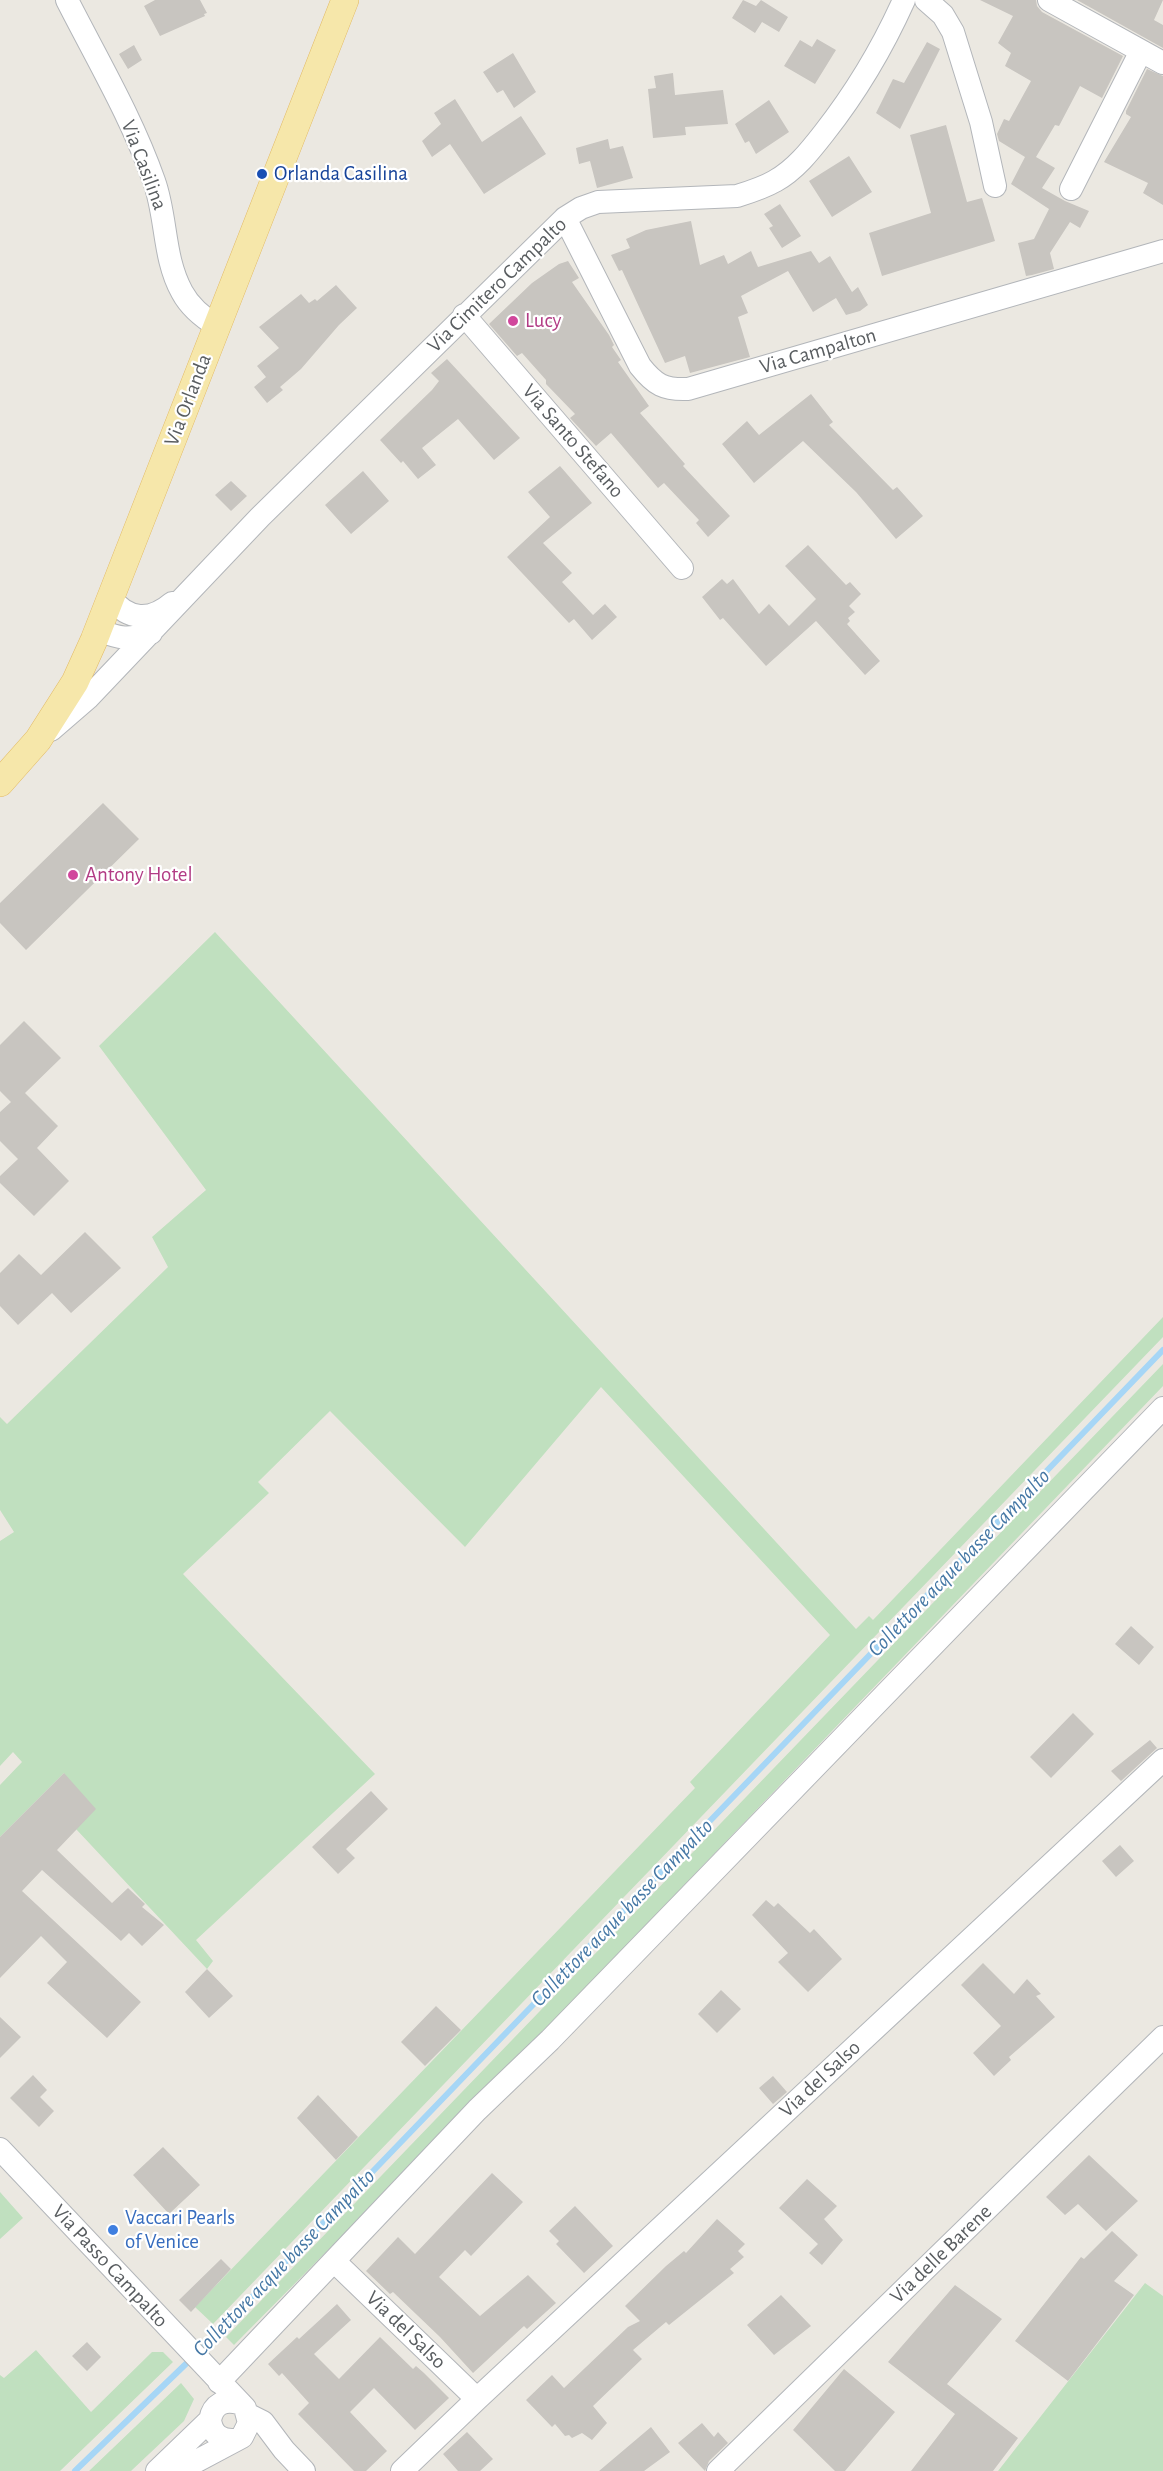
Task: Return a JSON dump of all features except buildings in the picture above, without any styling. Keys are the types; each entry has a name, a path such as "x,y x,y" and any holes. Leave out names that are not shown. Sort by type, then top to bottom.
{"main road":[{"name":"Via Orlanda","path":"0,783 38,740 75,682 98,630 345,0"}],"street":[{"name":"Via Casilina","path":"67,0 133,129 152,175 164,214 172,266 182,292 191,306 217,326"},
{"name":"Via Cimitero Campalto","path":"38,740 88,698 192,587 464,315 565,218 581,208 598,202 737,195 757,190 776,181 807,154 849,101 884,45 904,0"},
{"path":"926,0 943,15 953,32 981,122 995,186"},
{"path":"1048,0 1163,63"},
{"path":"1071,189 1141,51"},
{"name":"Via Campalton","path":"565,218 640,366 649,378 672,390 688,388 1163,251"},
{"name":"Via Santo Stefano","path":"464,315 682,568"},
{"name":"Via Cimitero Campalto","path":"111,598 119,609 132,615 147,616 167,607 192,587"},
{"path":"98,630 117,638 129,639 151,633"},
{"path":"213,2413 213,2376 335,2262 477,2110 550,2040 1163,1408"},
{"name":"Via del Salso","path":"402,2471 477,2398 1163,1760"},
{"name":"Via delle Barene","path":"718,2471 1163,2037"},
{"name":"Via Passo Campalto","path":"0,2149 244,2409 263,2422 284,2450 304,2471"},
{"name":"Via del Salso","path":"335,2262 477,2398"},
{"path":"157,2471 223,2402 244,2409 249,2423 238,2438 178,2471"},
{"name":"Via Passo Campalto","path":"213,2413 214,2434 220,2438 238,2438 284,2450"}],"green space":[{"path":"215,932 856,1629 869,1616 873,1620 1163,1317 1163,1337 213,2324 195,2307 695,1788 690,1782 830,1635 601,1387 465,1547 330,1411 258,1482 269,1493 183,1574 375,1774 196,1940 213,1961 207,1969 76,1829 64,1773 0,1837 0,1785 22,1762 13,1752 0,1766 0,1541 14,1532 0,1510 0,1417 7,1424 168,1267 152,1237 206,1190 99,1046"},
{"path":"1163,1364 1163,1386 524,2052 234,2345 226,2337"},
{"path":"0,2192 23,2218 0,2239"},
{"path":"1145,2283 1163,2296 1163,2471 998,2471"},
{"path":"36,2350 91,2412 152,2352 163,2352 173,2362 60,2471 0,2471 0,2375 4,2378"},
{"path":"181,2383 194,2399 184,2421 131,2471 89,2471"}],"waterway":[{"name":"Collettore acque basse Campalto","path":"199,2352 1163,1350"},
{"name":"Collettore acque basse Campalto","path":"75,2471 191,2359"}],"place":[{"name":"Orlanda Casilina","path":"262,174"},
{"name":"Lucy","path":"513,321"},
{"name":"Antony Hotel","path":"73,875"},
{"name":"Vaccari Pearls of Venice","path":"113,2230"}]}
